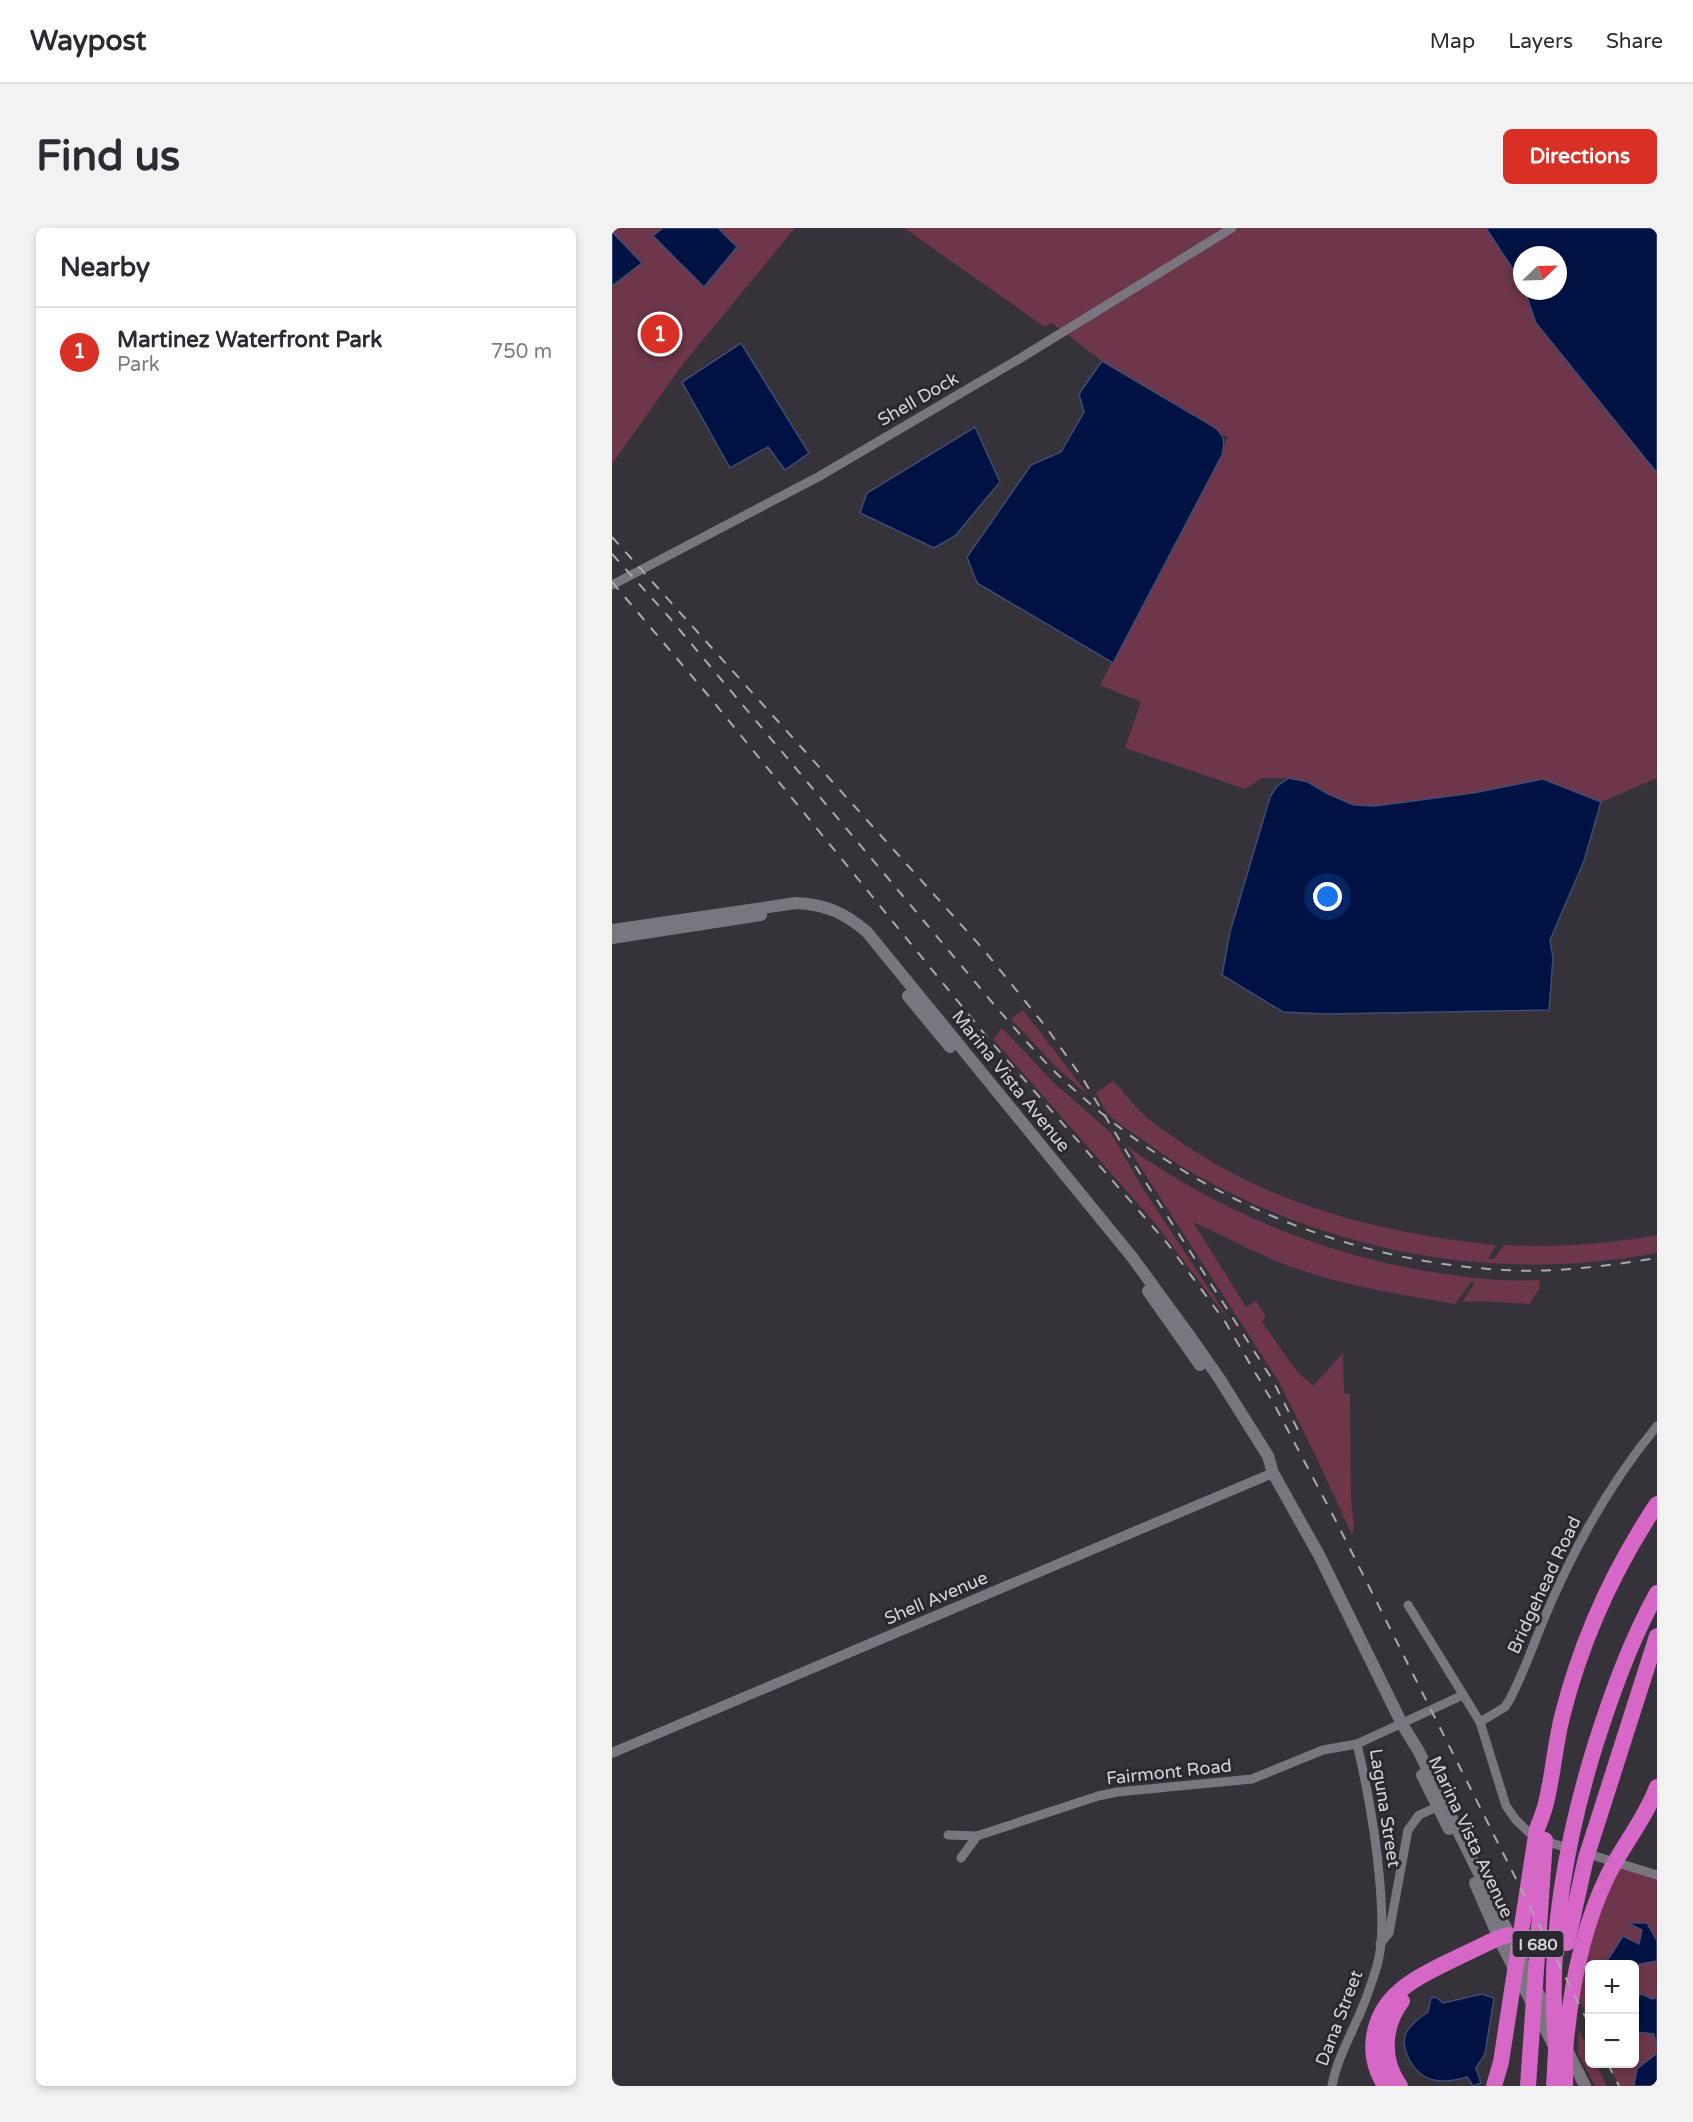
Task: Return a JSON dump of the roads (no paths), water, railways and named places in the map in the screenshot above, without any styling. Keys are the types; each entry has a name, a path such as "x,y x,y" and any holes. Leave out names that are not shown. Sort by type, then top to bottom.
{"highway":[{"name":"I 680","path":"1527,2086 1546,1803 1561,1720 1586,1638 1622,1562 1657,1504"},
{"name":"I 680","path":"1561,2050 1554,1989 1566,1862 1577,1809 1599,1732 1618,1678 1636,1634 1657,1593"},
{"name":"I 680","path":"1560,2086 1561,1982 1570,1925 1586,1858 1657,1636"},
{"name":"I 680","path":"1554,2086 1588,1925 1608,1876 1657,1787"},
{"path":"1494,2086 1501,2062 1537,1829 1546,1803"},
{"path":"1400,2086 1389,2064 1386,2047 1394,2014 1403,1999 1503,1939"},
{"path":"1385,2086 1377,2070 1373,2049 1376,2027 1388,2002 1396,1992 1414,1979 1503,1939"},
{"path":"1561,2050 1565,2086"}],"main road":[{"name":"Marina Vista Avenue","path":"612,930 796,903 826,907 840,912 855,922 874,941 1153,1285 1190,1335 1252,1430 1268,1456 1273,1473 1319,1555 1402,1724 1418,1750 1503,1939"},
{"name":"Marina Vista Avenue","path":"612,938 798,910 827,915 851,929 862,939 1125,1262 1216,1389 1261,1460 1273,1473"},
{"name":"Marina Vista Avenue","path":"1402,1724 1410,1751 1531,1992"},
{"path":"1531,1992 1575,2086"},
{"path":"1531,1992 1585,2086"}],"street":[{"name":"Shell Dock","path":"612,585 818,477 1024,356 1232,228"},
{"name":"Bridgehead Road","path":"1480,1722 1498,1712 1510,1699 1577,1548 1620,1476 1657,1426"},
{"name":"Shell Avenue","path":"612,1753 1273,1473"},
{"path":"1408,1605 1480,1722 1506,1806 1516,1821 1535,1838 1657,1875"},
{"name":"Laguna Street","path":"1381,1925 1382,1903 1376,1841 1370,1798 1358,1744 1463,1695"},
{"name":"Fairmont Road","path":"948,1835 977,1836 1098,1796 1117,1792 1252,1779 1323,1750 1358,1744"},
{"name":"Laguna Street","path":"1380,1944 1389,1933 1408,1830 1419,1815 1437,1807"},
{"path":"961,1858 977,1836"},
{"name":"Dana Street","path":"1332,2086 1335,2070 1366,1998 1378,1963 1381,1925"}],"railway":[{"path":"612,537 983,949 1046,1027 1083,1079 1132,1161 1272,1379 1300,1434"},
{"path":"612,554 668,616 1032,1048 1070,1086 1116,1125 1165,1159 1217,1190 1271,1216 1327,1237 1385,1253 1444,1264 1523,1271 1581,1268 1657,1258"},
{"path":"612,582 707,694 987,1037 1167,1243 1224,1320 1275,1406 1337,1523 1585,2016"},
{"path":"1610,2068 1619,2086"}],"place":[{"name":"Martinez Waterfront Park","path":"660,334"}]}
